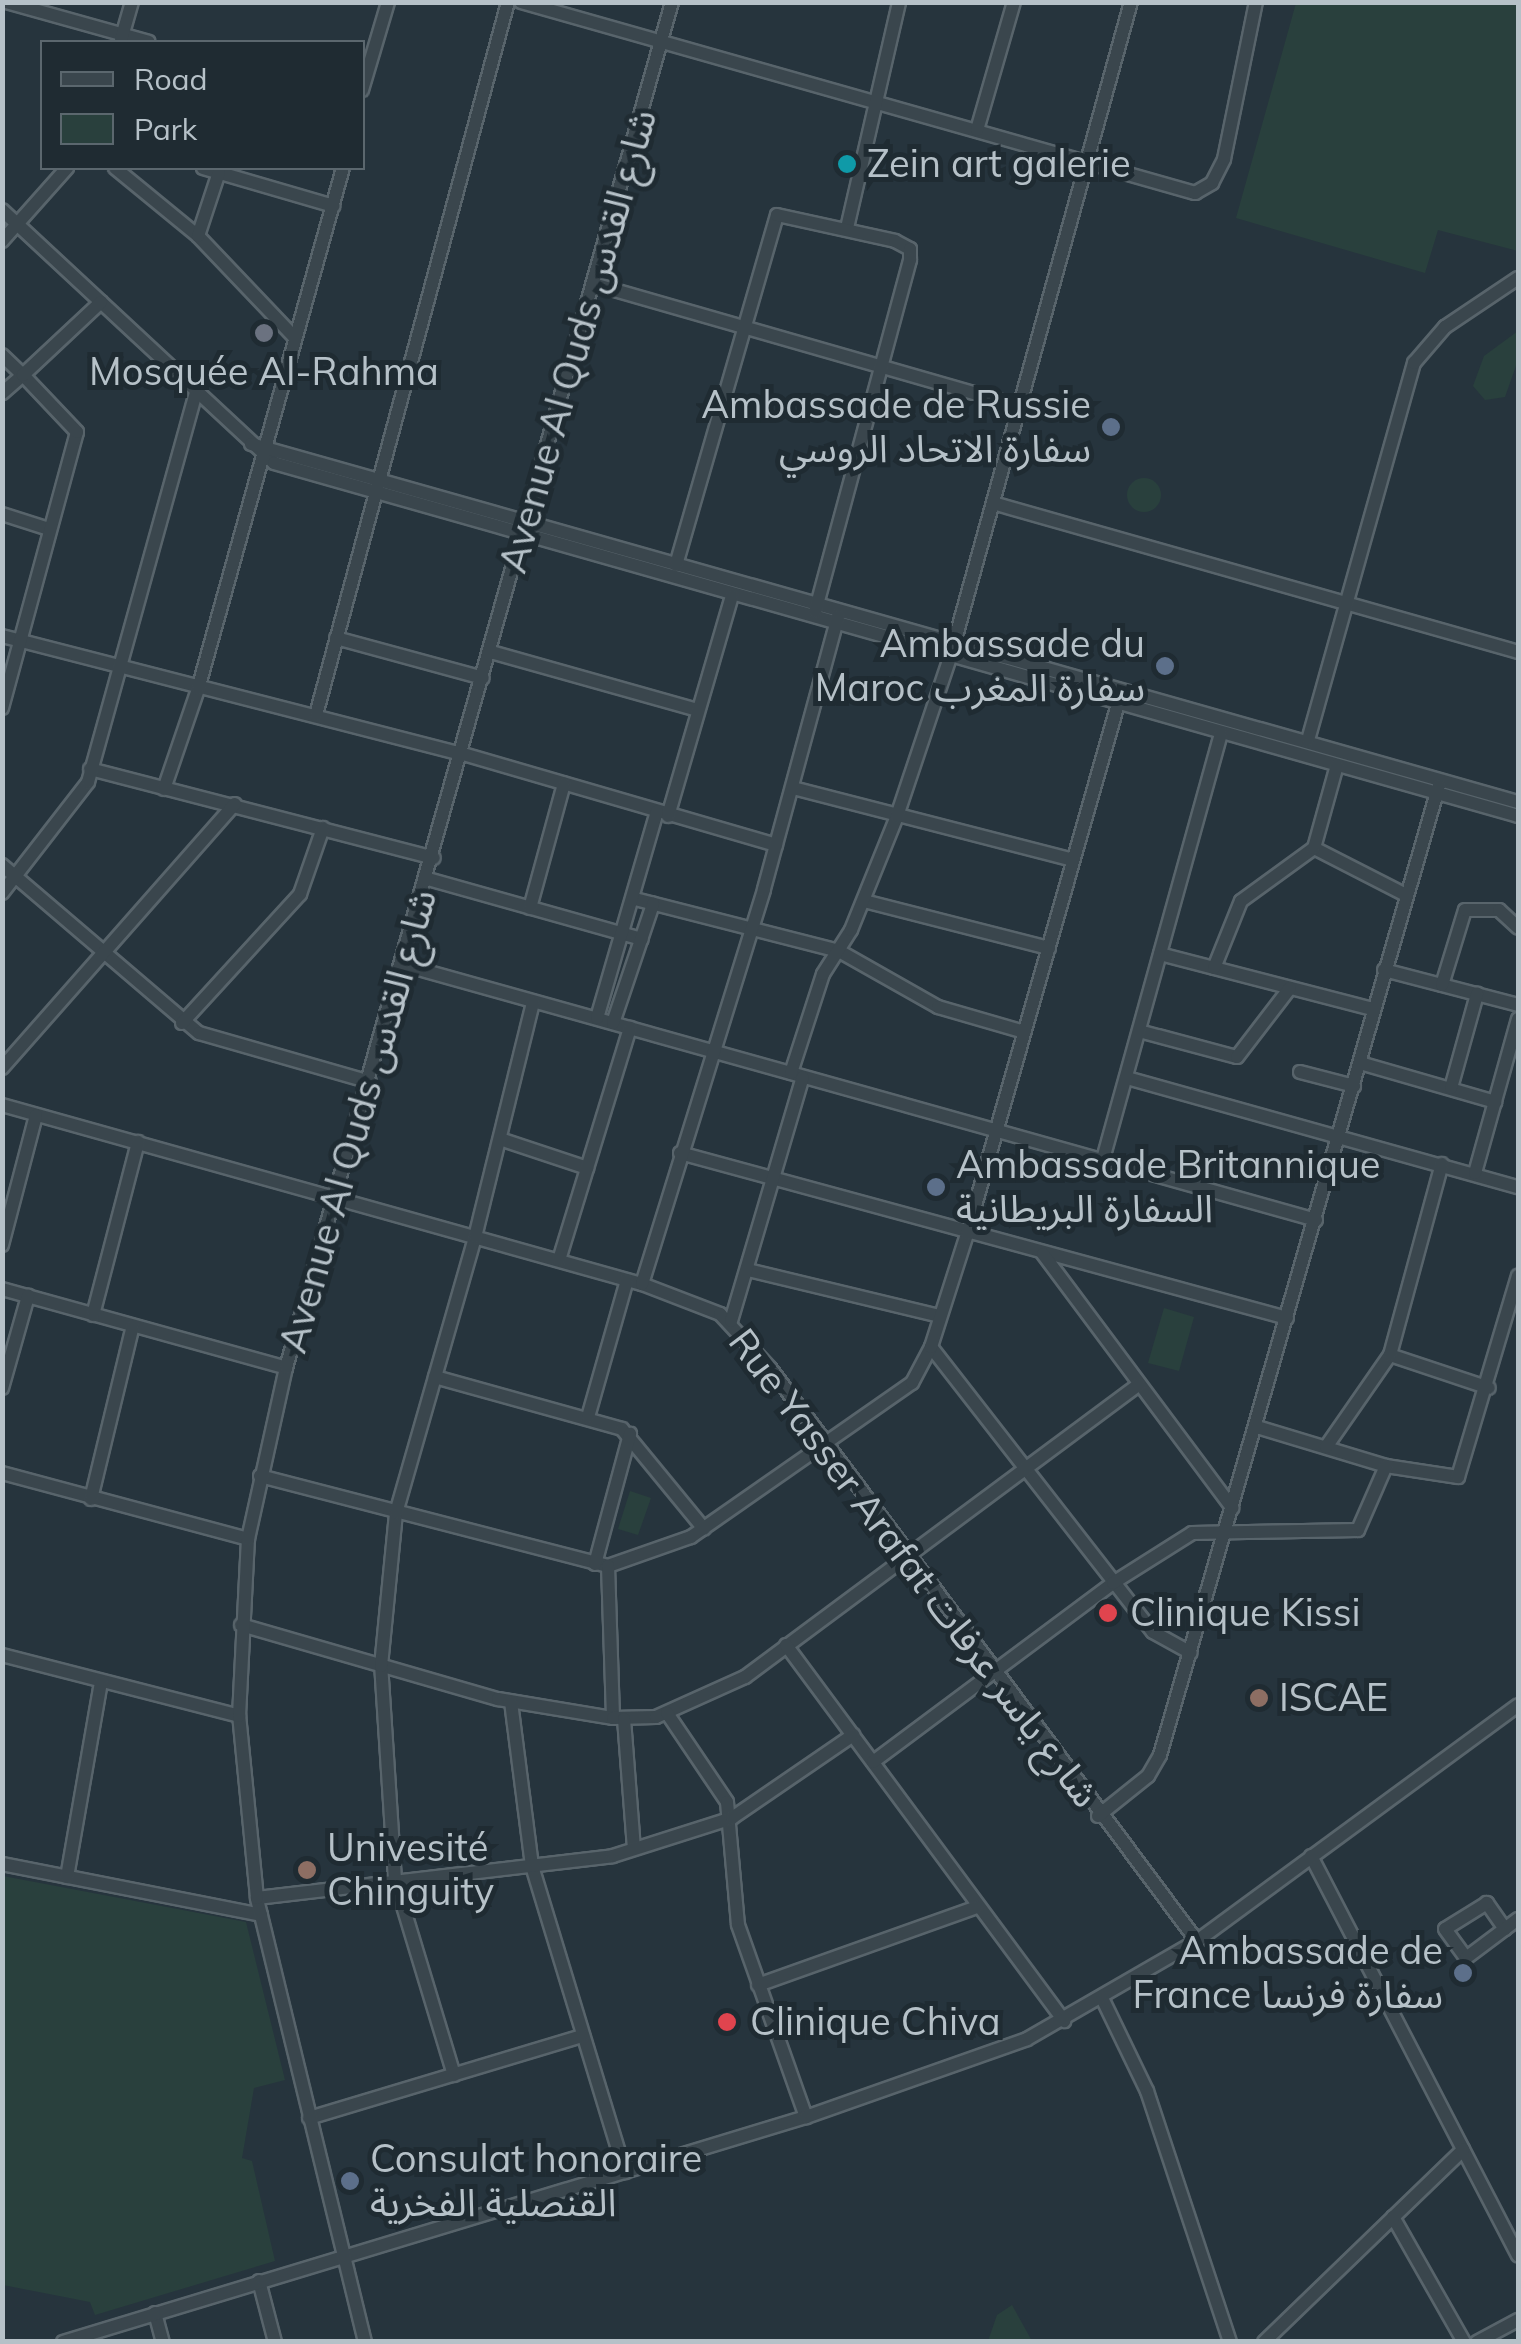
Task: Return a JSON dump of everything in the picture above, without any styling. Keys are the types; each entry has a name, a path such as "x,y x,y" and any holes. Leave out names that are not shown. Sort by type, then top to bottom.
{"street":[{"path":"6,2 121,39 132,2"},
{"path":"365,80 388,2"},
{"path":"316,715 508,2"},
{"path":"520,2 977,130 1173,190 1195,192 1212,183 1224,159 1256,2"},
{"name":"Avenue Al Quds شارع القدس","path":"365,2342 257,1898 239,1716 248,1539 286,1368 404,965 672,2"},
{"path":"977,130 1014,2"},
{"path":"731,1321 775,1180 813,998 864,901 950,658 1131,2"},
{"path":"847,228 897,3"},
{"path":"2,241 65,170"},
{"path":"117,170 198,236 295,338"},
{"path":"211,170 334,206"},
{"path":"164,790 198,689 260,449 343,170"},
{"path":"198,236 219,172"},
{"path":"2,210 260,449 732,596 815,610"},
{"path":"676,565 778,215 894,241 910,249 910,260 815,610"},
{"path":"1308,740 1414,363 1445,328 1518,278"},
{"path":"593,284 1022,407"},
{"path":"2,394 101,302"},
{"path":"2,355 77,432 2,708"},
{"path":"2,893 82,796 196,393"},
{"path":"993,502 1344,606 1518,652"},
{"path":"2,514 49,529"},
{"path":"524,531 676,565 815,610 955,640 1308,740 1518,816"},
{"path":"597,1018 732,596"},
{"path":"838,616 950,658 1337,765 1518,802"},
{"path":"642,1284 710,1051 776,846 838,616"},
{"path":"2,636 463,754 776,846"},
{"path":"336,638 484,678"},
{"path":"492,652 698,710"},
{"path":"260,1476 602,1565 704,1529 822,1441 912,1382 931,1347 967,1234 1118,704"},
{"path":"1103,1159 1222,733"},
{"path":"1214,968 1240,901 1314,848 1337,765"},
{"path":"90,769 434,858"},
{"path":"530,908 564,784"},
{"path":"1098,1816 1153,1769 1192,1653 1439,786"},
{"path":"793,788 1073,860"},
{"path":"2,1068 234,804"},
{"path":"182,1023 300,894 323,828"},
{"path":"1314,848 1406,896"},
{"path":"2,865 182,1023 370,1082"},
{"path":"428,879 642,939"},
{"path":"635,899 750,932 839,951 938,1007 1024,1032"},
{"path":"864,901 1049,948"},
{"path":"613,1022 653,904"},
{"path":"1442,985 1465,910 1498,910 1518,928"},
{"path":"1160,954 1374,1009"},
{"path":"404,965 1316,1220"},
{"path":"1384,970 1518,1004"},
{"path":"1139,1032 1237,1057 1290,988"},
{"path":"1451,1088 1477,994"},
{"path":"454,2075 395,1880 382,1666 396,1513 475,1238 532,1002"},
{"path":"1475,1174 1518,1019"},
{"path":"559,1260 630,1028"},
{"path":"1360,1063 1495,1102"},
{"path":"1300,1072 1354,1086"},
{"path":"1127,1078 1338,1141 1442,1164 1518,1187"},
{"name":"Rue Yasser Arafat شارع ياسر عرفات","path":"2,1105 642,1284 696,1301 731,1321 1098,1816 1197,1942"},
{"path":"2,1246 36,1115"},
{"path":"500,1139 588,1168"},
{"path":"93,1316 138,1142"},
{"path":"680,1153 1287,1318"},
{"path":"1326,1448 1390,1355 1442,1164"},
{"path":"1042,1254 1232,1508"},
{"path":"748,1270 939,1316"},
{"path":"1257,1427 1386,1466 1458,1477 1489,1388 1518,1276"},
{"path":"588,1417 627,1280"},
{"path":"2,1289 286,1368"},
{"path":"2,1388 28,1296"},
{"path":"90,1499 133,1326"},
{"path":"931,1347 1153,1632 1192,1653"},
{"path":"1390,1355 1489,1388"},
{"path":"435,1377 588,1417 630,1434 704,1529"},
{"path":"241,1624 511,1702 618,1718 668,1713 727,1688 1139,1384"},
{"path":"630,1434 602,1565 634,1849"},
{"path":"873,1762 1113,1583 1192,1532 1358,1530 1386,1466"},
{"path":"2,1473 248,1539"},
{"path":"786,1644 976,1907 1064,2021"},
{"path":"2,1655 239,1716"},
{"path":"67,1877 101,1682"},
{"path":"511,1702 532,1866 625,2172"},
{"path":"70,2340 963,2066 1064,2021 1197,1942 1518,1705"},
{"path":"668,1713 718,1786 732,1818 734,1906 806,2116"},
{"path":"257,1898 532,1866 634,1849 732,1818 853,1735"},
{"path":"1311,1856 1518,2256"},
{"path":"2,1864 261,1915"},
{"path":"1505,1929 1487,1903 1445,1930 1466,1958 1518,1920"},
{"path":"758,1985 976,1907"},
{"path":"1102,2000 1146,2090 1230,2342"},
{"path":"309,2118 583,2036"},
{"path":"1264,2342 1462,2150"},
{"path":"1393,2217 1464,2342"},
{"path":"259,2281 275,2342"},
{"path":"155,2313 162,2342"},
{"path":"1478,2342 1518,2320"}],"green space":[{"path":"1296,3 1518,3 1518,251 1438,230 1425,273 1236,218"},
{"path":"1518,331 1518,360 1505,397 1485,400 1473,386 1484,356"},
{"path":"1144,478 1156,483 1161,495 1156,507 1144,512 1132,507 1127,495 1132,483"},
{"path":"1164,1308 1194,1317 1179,1371 1148,1363"},
{"path":"630,1491 651,1498 638,1535 618,1529"},
{"path":"3,1876 246,1922 285,2080 254,2088 242,2158 252,2161 275,2261 95,2315 90,2302 3,2285"},
{"path":"1012,2305 1032,2341 988,2341 997,2315"}],"place":[{"name":"Zein art galerie","path":"847,164"},
{"name":"Mosquée Al-Rahma","path":"264,333"},
{"name":"Ambassade de Russie سفارة الاتحاد الروسي","path":"1111,427"},
{"name":"Ambassade du Maroc سفارة المغرب","path":"1165,666"},
{"name":"Ambassade Britannique السفارة البريطانية","path":"936,1187"},
{"name":"Clinique Kissi","path":"1108,1613"},
{"name":"ISCAE","path":"1259,1698"},
{"name":"Univesité Chinguity","path":"307,1870"},
{"name":"Ambassade de France سفارة فرنسا","path":"1463,1973"},
{"name":"Clinique Chiva","path":"727,2022"},
{"name":"Consulat honoraire القنصلية الفخرية","path":"350,2181"}]}
